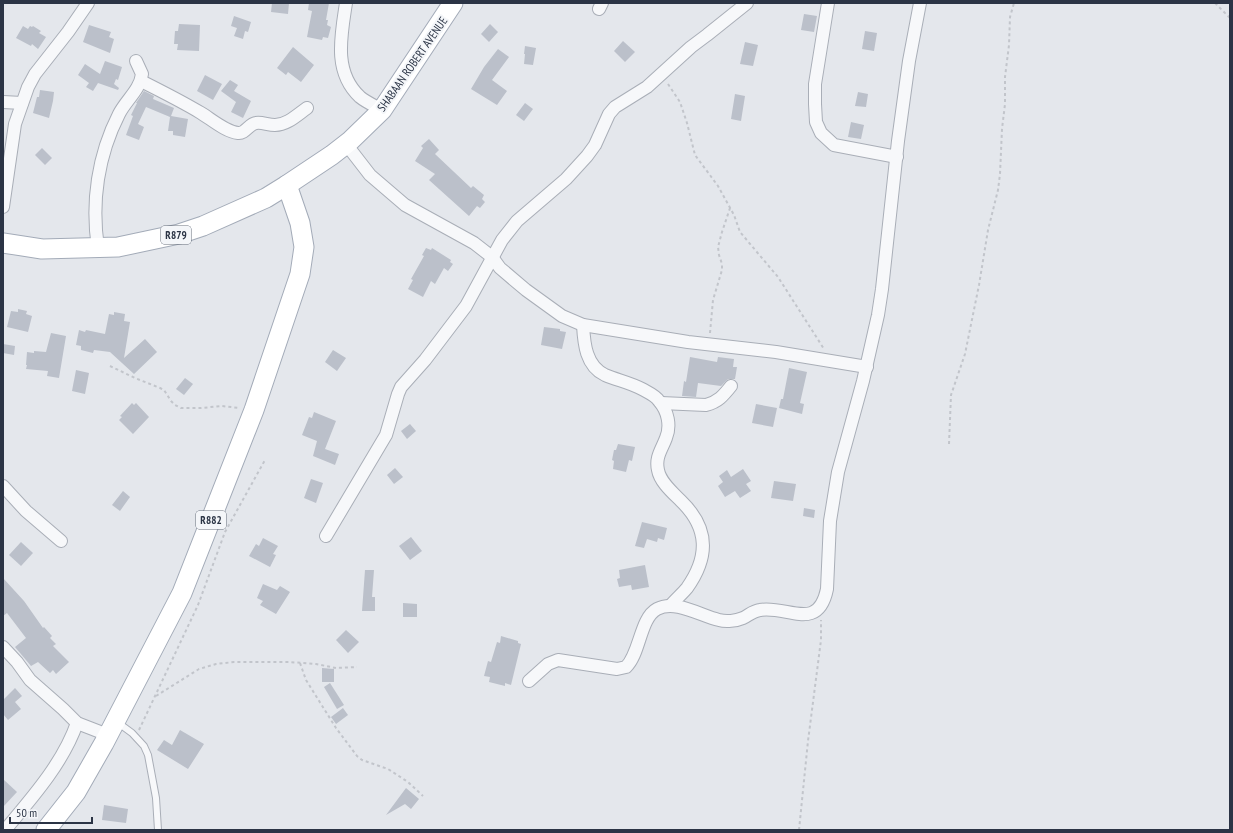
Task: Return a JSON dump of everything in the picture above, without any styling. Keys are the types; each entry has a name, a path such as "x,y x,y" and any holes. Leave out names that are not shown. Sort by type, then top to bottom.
{"main road":[{"name":"SHABAAN ROBERT AVENUE","path":"339,150 382,110 453,3"},
{"name":"R879","path":"3,242 42,249 118,248 179,234 203,226 266,198 339,150"},
{"name":"R882","path":"46,830 76,792 112,728 182,593 254,410 300,274 304,247 300,223 287,185"}],"street":[{"path":"3,207 15,124 28,87 35,74 68,32 88,3"},
{"path":"346,3 341,40 342,66 348,84 361,98 382,110"},
{"path":"326,536 386,435 401,387 425,360 466,306 502,240 517,221 566,179 587,156 595,145 608,114 615,107 647,87 690,47 713,31 747,3"},
{"path":"828,3 815,84 816,122 821,133 834,145 897,157"},
{"path":"528,681 548,664 558,660 612,669 626,667 634,654 646,623 651,615 656,609 665,606 693,611 720,621 729,621 743,618 758,610 804,614 812,612 821,606 827,588 830,521 838,472 867,367 882,288 909,61 920,3"},
{"path":"98,248 95,229 96,191 102,158 120,113 141,81 142,74 136,61"},
{"path":"141,81 202,113 232,132 238,133 241,133 254,123 275,125 283,124 307,108"},
{"path":"3,102 22,102"},
{"path":"339,150 405,205 474,243 492,257 500,268 526,290 562,316 583,325 688,342 776,352 867,367"},
{"path":"583,325 584,344 590,361 594,367 604,374 654,395 661,403 666,413 669,423 668,434 660,450 657,461 658,471 664,482 695,516 701,529 703,546 699,567 693,579 670,606"},
{"path":"661,403 706,405 722,398 731,386"},
{"path":"3,486 26,511 61,541"},
{"path":"3,647 17,662 30,680 77,723 112,728"},
{"path":"7,823 35,794 72,738 77,723"}],"lane":[{"path":"112,728 132,733 144,746 148,755 156,798 158,830"}],"path":[{"path":"949,444 951,395 965,354 988,230 998,190 1010,17 1014,3"},
{"path":"1215,3 1230,18"},
{"path":"659,77 668,84 680,102 695,155 718,186 734,215 740,232 778,277 832,361"},
{"path":"709,344 713,300 722,270 718,247 730,208"},
{"path":"110,366 134,378 164,390 175,405 182,408 222,406 254,410"},
{"path":"136,737 198,605 225,532 265,460"},
{"path":"799,830 808,741 821,640 821,606"},
{"path":"156,696 199,669 216,664 234,662 300,663 316,664 336,668 357,667"},
{"path":"300,663 306,680 336,728 357,756 362,760 388,769 408,782 423,796"}],"building":[{"path":"272,3 289,3 288,14 271,12"},
{"path":"309,3 329,3 326,20 328,20 327,25 331,27 328,38 323,37 322,40 307,37 312,11 308,10"},
{"path":"804,14 817,16 814,32 801,30"},
{"path":"234,16 251,22 248,32 245,31 243,39 234,36 237,28 231,26"},
{"path":"179,24 200,25 199,51 177,50 178,44 174,44 175,31 178,31"},
{"path":"490,24 498,32 489,42 481,34"},
{"path":"89,25 111,32 109,37 114,39 110,53 83,42"},
{"path":"23,26 28,29 30,26 33,26 41,31 39,33 46,37 38,49 32,44 31,46 16,38"},
{"path":"865,31 877,33 874,51 862,49"},
{"path":"623,41 635,52 625,62 614,51"},
{"path":"745,42 758,45 753,66 740,64"},
{"path":"525,46 536,48 533,65 524,64"},
{"path":"293,47 314,65 301,82 288,72 286,75 277,68"},
{"path":"498,49 509,57 492,80 507,91 497,105 471,89 484,67"},
{"path":"105,61 122,67 118,80 116,79 114,84 119,88 118,90 98,83 93,91 86,87 89,83 78,75 85,64 100,74"},
{"path":"205,75 222,84 213,100 197,91"},
{"path":"230,80 238,85 234,91 251,101 243,118 231,112 236,102 221,91"},
{"path":"40,90 54,92 49,118 33,113"},
{"path":"144,91 154,96 153,99 174,108 171,116 188,119 185,137 173,135 173,131 168,131 170,117 146,107 138,124 144,127 139,140 126,135 133,116 131,115 136,103"},
{"path":"858,92 868,94 866,107 855,106"},
{"path":"735,94 745,96 741,121 731,119"},
{"path":"525,103 533,109 524,121 516,115"},
{"path":"851,122 864,125 861,139 848,137"},
{"path":"429,139 439,150 435,154 471,188 473,186 484,195 482,199 485,202 480,208 477,206 469,216 429,180 435,174 415,161 423,148 421,146"},
{"path":"42,148 52,158 45,165 35,155"},
{"path":"426,248 431,250 432,248 451,260 450,262 453,264 448,271 444,268 435,284 431,281 423,297 408,289 413,280 411,279 424,256 422,255"},
{"path":"18,309 27,311 26,314 32,316 28,332 7,327 11,311 18,312"},
{"path":"114,312 125,314 124,321 130,322 124,358 145,339 157,352 134,374 110,352 94,350 93,353 81,350 81,346 76,345 79,330 105,334 109,314 114,315"},
{"path":"544,327 560,329 560,331 566,332 562,349 541,345"},
{"path":"51,333 66,336 59,378 47,376 48,371 26,369 27,352 46,352"},
{"path":"3,344 15,346 14,355 3,353"},
{"path":"333,350 346,358 337,371 325,362"},
{"path":"690,357 717,362 718,357 734,359 733,367 737,367 735,379 728,379 721,386 698,383 696,397 682,396"},
{"path":"789,368 807,372 800,403 804,404 802,414 779,408 781,399 783,399"},
{"path":"76,370 89,373 85,394 72,391"},
{"path":"185,378 193,384 184,395 176,389"},
{"path":"132,403 134,405 136,403 149,417 133,434 119,420 122,417 120,416"},
{"path":"756,404 777,408 773,427 752,423"},
{"path":"314,412 336,421 325,449 339,454 335,465 313,456 317,441 302,435 309,417 312,418"},
{"path":"410,424 416,431 407,439 401,431"},
{"path":"618,444 635,447 632,461 629,460 626,472 613,469 614,461 612,460 614,450 616,450"},
{"path":"395,468 403,477 394,484 387,475"},
{"path":"743,469 751,481 746,484 751,491 740,498 735,491 725,497 718,486 723,482 719,476 727,470 731,477"},
{"path":"311,479 323,483 316,503 304,498"},
{"path":"774,481 796,484 793,501 771,498"},
{"path":"123,491 130,497 120,511 112,505"},
{"path":"804,508 815,510 814,518 803,516"},
{"path":"642,522 667,528 664,540 658,538 657,542 647,539 644,548 635,546"},
{"path":"411,537 422,551 410,560 399,546"},
{"path":"263,538 278,546 273,554 276,555 270,567 249,556 256,544 259,546"},
{"path":"21,542 33,553 21,566 9,555"},
{"path":"645,565 649,587 632,590 631,585 619,587 617,579 620,578 619,570"},
{"path":"365,570 374,570 372,597 375,597 375,611 362,611"},
{"path":"3,578 24,601 43,628 44,627 52,636 50,638 56,644 53,646 69,662 56,674 53,670 50,673 38,662 31,666 15,647 26,638 7,613 3,616"},
{"path":"263,584 277,590 280,586 290,592 276,614 260,605 263,601 257,598"},
{"path":"403,603 417,604 417,617 403,617"},
{"path":"346,630 359,642 348,653 336,640"},
{"path":"501,636 518,641 518,643 521,644 511,685 505,683 505,686 489,682 490,677 484,676 488,661 491,662 497,642 500,643"},
{"path":"322,668 334,669 334,682 322,682"},
{"path":"330,683 344,705 337,709 324,687"},
{"path":"15,688 22,696 15,702 21,709 8,720 3,714 3,700"},
{"path":"343,708 348,715 336,724 331,717"},
{"path":"180,730 204,744 188,769 157,750 164,740 172,745"},
{"path":"3,779 17,792 3,807"},
{"path":"406,788 419,799 411,809 405,804 386,815"},
{"path":"104,805 128,809 126,823 102,820"}]}
